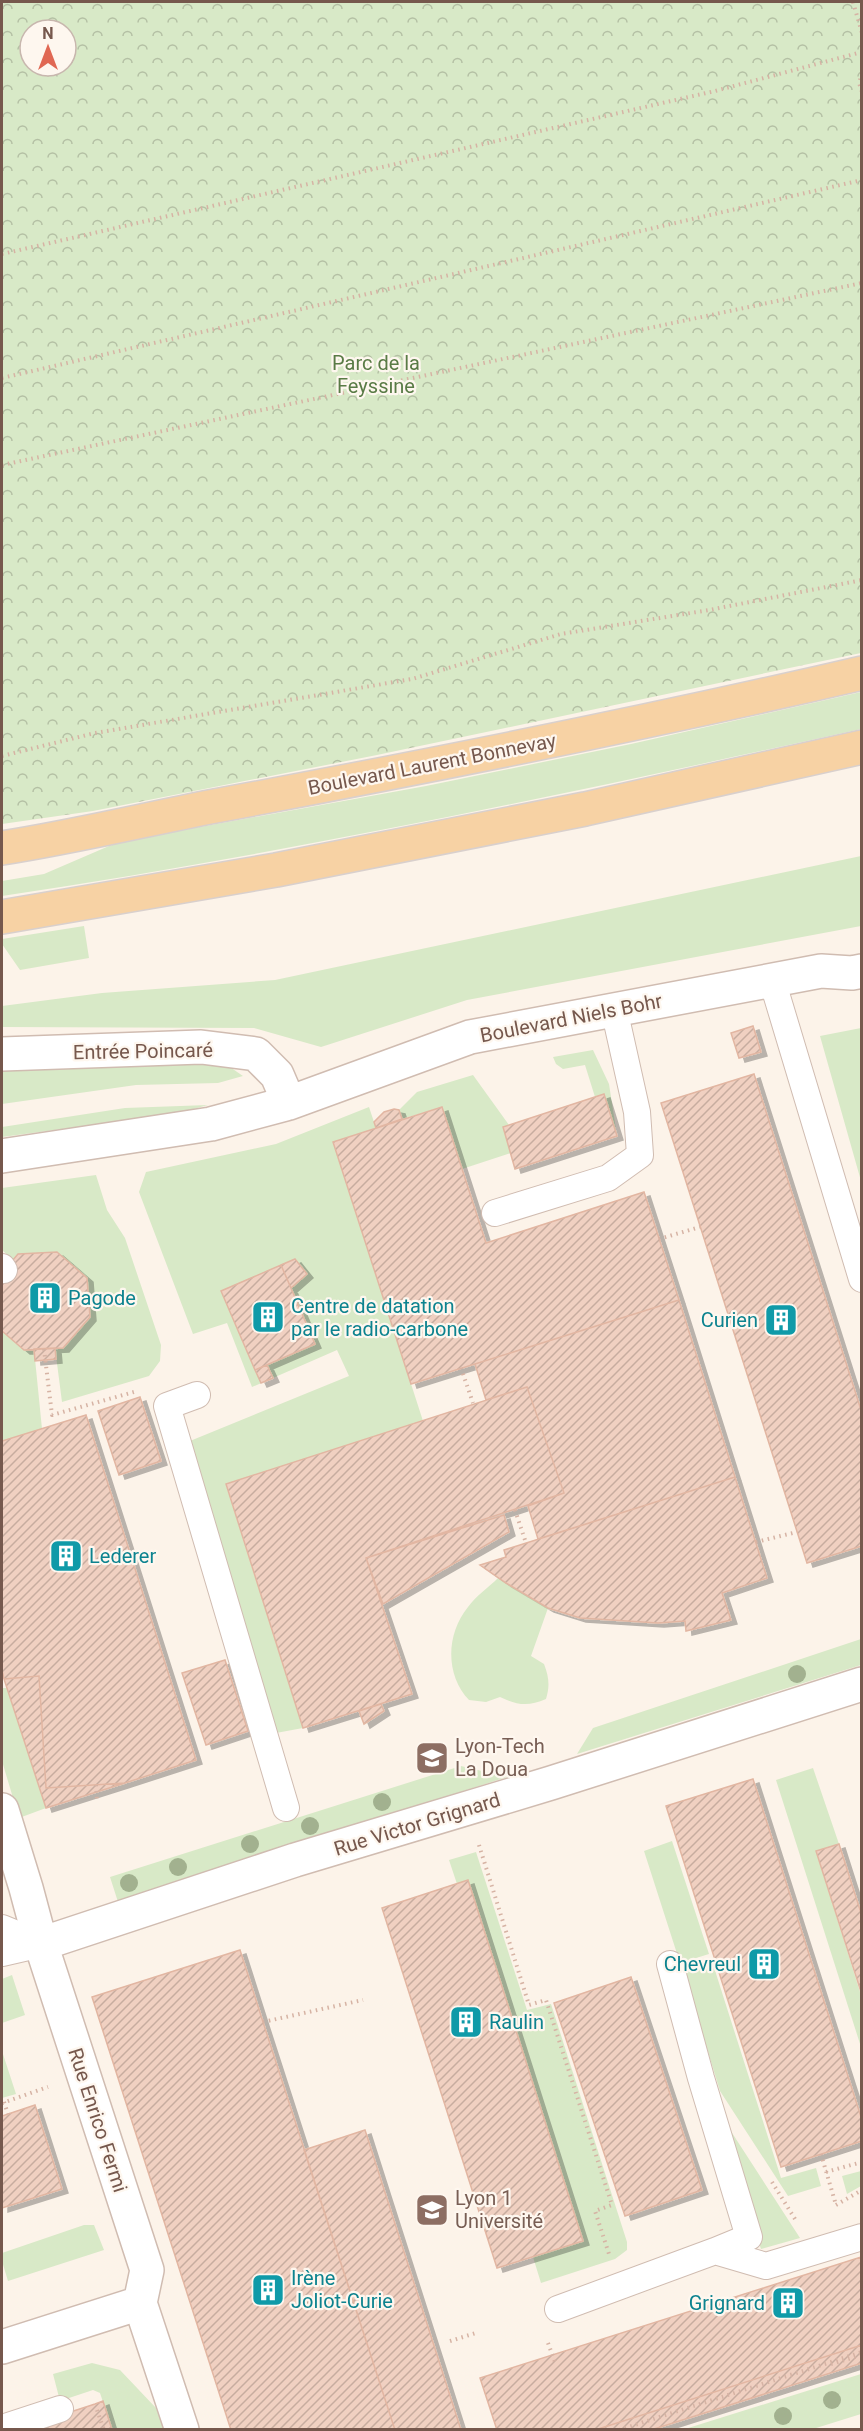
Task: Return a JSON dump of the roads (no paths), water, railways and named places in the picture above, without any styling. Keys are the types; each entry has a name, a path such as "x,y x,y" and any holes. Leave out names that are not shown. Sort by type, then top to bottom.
{"main road":[{"name":"Boulevard Laurent Bonnevay","path":"2,848 379,776 861,674"},
{"path":"2,917 276,870 517,823 861,747"}],"street":[{"name":"Boulevard Niels Bohr","path":"2,1156 211,1124 283,1089 470,1037 821,971 852,973 861,971"},
{"name":"Entrée Poincaré","path":"2,1054 201,1047 256,1054 283,1089"},
{"name":"Rue Victor Grignard","path":"41,1944 295,1860 494,1801 861,1684"},
{"name":"Rue Enrico Fermi","path":"2,1810 82,2075 147,2270 140,2303"},
{"path":"2,2347 140,2303 182,2430"}],"lane":[{"path":"772,980 861,1279"},
{"path":"495,1213 608,1178 640,1155 637,1112 614,1009"},
{"path":"197,1395 167,1406 286,1808"},
{"path":"2,1928 41,1944"},
{"path":"2,1953 41,1944"},
{"path":"558,2308 749,2237 701,2078 670,1964"},
{"path":"715,2251 766,2266 861,2237"},
{"path":"2,2428 60,2409"}],"place":[{"name":"Pagode","path":"45,1298"},
{"name":"Centre de datation par le radio-carbone","path":"268,1317"},
{"name":"Curien","path":"781,1320"},
{"name":"Lederer","path":"66,1556"},
{"name":"Lyon-Tech La Doua","path":"432,1758"},
{"name":"Chevreul","path":"764,1964"},
{"name":"Raulin","path":"466,2022"},
{"name":"Lyon 1 Université","path":"432,2210"},
{"name":"Irène Joliot-Curie","path":"268,2290"},
{"name":"Grignard","path":"788,2303"}],"park label":[{"name":"Parc de la Feyssine","path":"376,374"}]}
